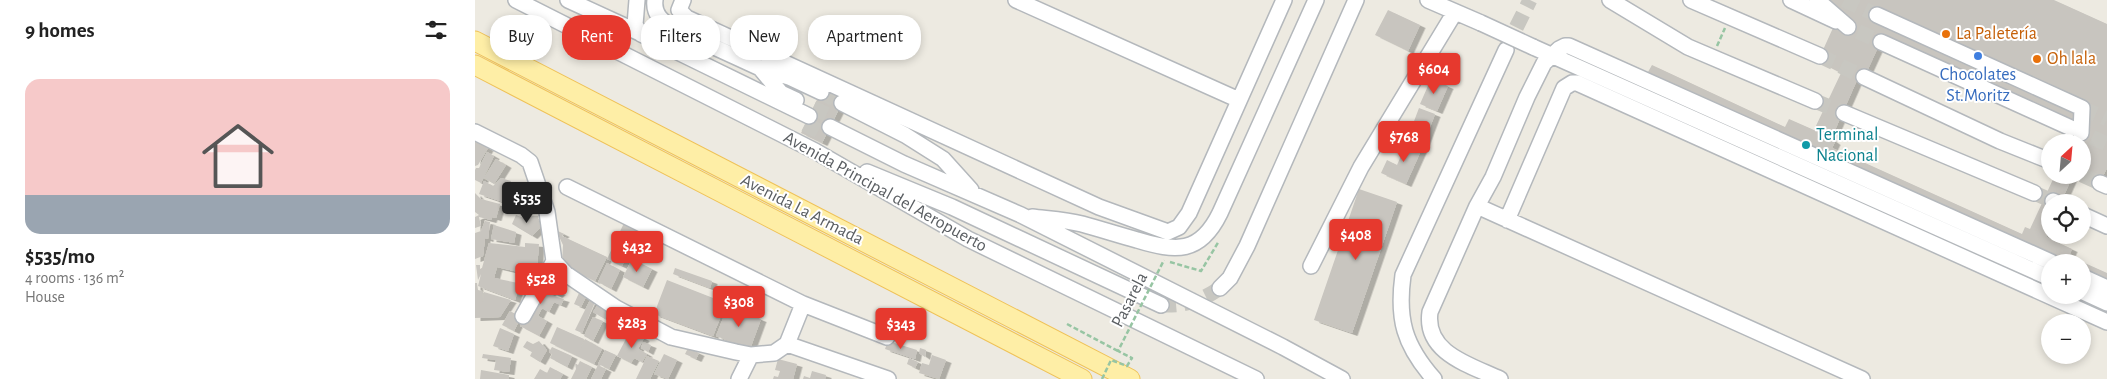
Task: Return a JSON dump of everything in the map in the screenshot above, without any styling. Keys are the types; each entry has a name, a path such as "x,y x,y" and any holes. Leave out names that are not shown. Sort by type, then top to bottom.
{"main road":[{"name":"Avenida La Armada","path":"475,41 1130,379"},
{"name":"Avenida La Armada","path":"475,65 1082,379"}],"street":[{"name":"Avenida Principal del Aeropuerto","path":"516,0 815,151 968,239 1256,379"},
{"path":"568,0 641,34"},
{"path":"637,0 635,25 641,34"},
{"path":"655,0 654,8 658,15"},
{"path":"683,0 679,10 687,18 1099,207 1168,232 1173,231 1185,221 1284,0"},
{"path":"1016,0 1050,7 1239,100"},
{"path":"1021,215 1079,223 1159,247 1173,249 1193,244 1204,238 1214,226 1316,0"},
{"path":"1220,288 1229,278 1247,246 1356,0"},
{"path":"1428,0 2041,274"},
{"path":"1610,0 1688,47 1815,102"},
{"path":"1691,0 1820,56"},
{"path":"1791,0 1842,24 1817,0"},
{"path":"1311,266 1361,167 1455,12"},
{"path":"1877,15 2082,108 2076,131 1881,42"},
{"path":"1477,206 1496,172 1527,97 1544,63 1565,46 1569,46 2041,258"},
{"path":"1500,379 1448,355 1433,336 1429,321 1430,312 1477,206 1501,138 1535,62 1535,48"},
{"path":"692,60 738,83 813,108 760,68 720,49"},
{"path":"1434,379 1420,362 1403,327 1400,308 1403,275 1506,50"},
{"path":"1941,70 1990,66"},
{"path":"1864,77 2000,141 2041,157"},
{"path":"1507,220 1564,88 1572,83 1582,84 2107,322"},
{"path":"1844,113 2034,193"},
{"path":"974,193 911,148 834,119 871,156 974,193 1021,215 1283,347 1342,379"},
{"path":"475,132 521,155 530,162 547,212 554,261 566,274 616,308 671,337 751,355 774,353 787,344 803,304"},
{"path":"815,151 952,207 1161,305"},
{"path":"567,187 803,304 887,337"},
{"path":"1477,206 1862,379"},
{"path":"2091,219 2107,226"},
{"path":"523,316 554,261"},
{"path":"2091,281 2107,288"},
{"path":"2091,296 2107,303"},
{"path":"787,344 888,379"},
{"path":"739,379 751,355"},
{"path":"1420,362 1447,379"}],"path":[{"name":"Pasarela","path":"1118,352 1164,260"},
{"path":"1067,324 1132,358 1127,366 1111,360 1102,379"}],"building":[{"name":"Terminal Nacional","path":"1798,0 2054,0 2107,24 2107,168 2098,186 2091,183 2091,134 2068,134 2071,128 1879,45 1862,82 1857,80 1831,139 1835,142 1832,148 2022,234 2025,227 2030,229 2041,205 2041,244 2061,244 2072,249 2070,254 2041,254 2041,267 2014,255 2016,249 1826,161 1823,169 1777,149 1781,140 1644,79 1652,65 1785,127 1789,119 1814,130 1841,73 1818,61 1837,19"},
{"path":"1388,10 1420,25 1408,51 1375,35"},
{"path":"1431,79 1448,86 1437,111 1420,104"},
{"path":"825,83 847,93 822,143 801,133"},
{"path":"1419,108 1435,114 1424,143 1408,137"},
{"path":"1408,140 1423,146 1406,184 1381,173 1387,160 1397,165"},
{"path":"475,141 488,148 478,165 475,166"},
{"path":"487,152 494,156 481,183 475,180 475,170 479,168"},
{"path":"496,159 506,165 494,184 484,178"},
{"path":"501,178 511,181 503,202 479,194 484,181 493,186"},
{"name":"Terminal Nacional","path":"2051,184 2069,184 2065,194 2046,194"},
{"path":"1359,189 1397,202 1352,333 1314,320"},
{"path":"475,193 481,199 500,204 496,218 492,217 491,220 479,217 481,226 475,228 475,217 479,215 475,212"},
{"path":"521,193 533,195 536,213 533,208 530,207 530,211 516,203"},
{"path":"516,215 529,220 529,216 538,216 540,228 532,236 512,224"},
{"path":"485,221 490,222 488,239 485,238 483,256 475,259 475,233 481,231"},
{"path":"624,223 639,230 622,266 607,259"},
{"path":"494,225 516,232 514,243 491,239"},
{"path":"556,230 564,234 562,236 607,257 595,281 562,265 563,245"},
{"path":"489,243 525,247 525,243 539,244 537,268 533,267 532,275 497,267 494,278 518,283 519,286 515,300 478,286 481,274 478,280 476,265 480,265 480,269 482,268"},
{"path":"632,259 652,269 643,287 623,277"},
{"path":"607,263 620,270 611,289 598,282"},
{"path":"2091,266 2107,273 2107,292 2091,285"},
{"path":"675,268 712,281 710,288 673,274"},
{"path":"544,273 559,281 555,290 560,292 557,295 551,292 550,295 564,299 561,305 554,302 549,312 542,308 538,316 547,321 539,336 520,326"},
{"path":"667,280 726,303 713,336 654,314"},
{"path":"475,283 477,283 478,290 482,291 483,302 484,292 511,300 500,317 475,318"},
{"path":"579,293 586,297 581,307 574,304"},
{"path":"590,300 595,302 582,333 575,330"},
{"path":"599,303 610,310 605,319 593,312"},
{"path":"728,306 761,319 750,349 716,336"},
{"path":"510,311 521,317 514,331 502,325"},
{"path":"593,317 603,321 593,341 584,336"},
{"path":"557,327 584,339 579,352 585,339 602,349 594,364 550,343"},
{"path":"500,328 514,334 508,351 493,346"},
{"path":"632,332 644,338 638,349 647,354 642,362 634,358 631,363 617,356 627,337 629,338"},
{"path":"527,341 533,344 539,341 547,350 540,362 530,356 532,352 523,347"},
{"path":"888,341 917,350 915,359 885,349"},
{"path":"643,342 651,345 648,352 641,348"},
{"path":"552,347 572,356 567,367 550,358 552,354 549,352"},
{"path":"688,348 699,353 696,359 685,354"},
{"path":"920,348 926,350 925,357 919,353"},
{"path":"605,350 616,355 609,369 598,364"},
{"path":"483,354 511,358 509,372 494,370 496,360 482,358"},
{"path":"664,354 677,360 668,379 654,374"},
{"path":"932,355 946,360 939,379 919,373 922,363 929,365"},
{"path":"647,356 659,361 650,379 636,379"},
{"path":"909,358 918,362 915,368 907,364"},
{"path":"778,359 797,364 793,379 773,379 774,376 778,377 780,371 775,370"},
{"path":"580,361 592,367 586,379 571,379 576,369 575,363 578,365"},
{"path":"598,365 606,369 601,379 591,379"},
{"path":"550,367 563,374 560,379 534,379 540,369 547,373"},
{"path":"481,370 509,375 509,379 480,379"},
{"path":"812,371 826,375 825,379 803,379 804,376 810,378"}],"tunnel":[{"path":"1506,48 1530,0"},
{"path":"1844,0 1877,15"},
{"path":"1837,22 1881,42"},
{"path":"1820,56 1864,77"},
{"path":"821,92 842,103"},
{"path":"1815,101 1844,113"},
{"path":"813,108 835,118"},
{"path":"2082,108 2107,119"},
{"path":"805,124 826,135"},
{"path":"2071,128 2107,144"},
{"path":"2091,179 2100,183"},
{"path":"2034,193 2041,196"},
{"path":"1161,305 1177,305 1192,302 1220,288"}],"place":[{"name":"La Paletería","path":"1946,34"},
{"name":"Chocolates St.Moritz","path":"1978,56"},
{"name":"Oh lala","path":"2037,59"},
{"name":"Terminal Nacional","path":"1806,145"}]}
